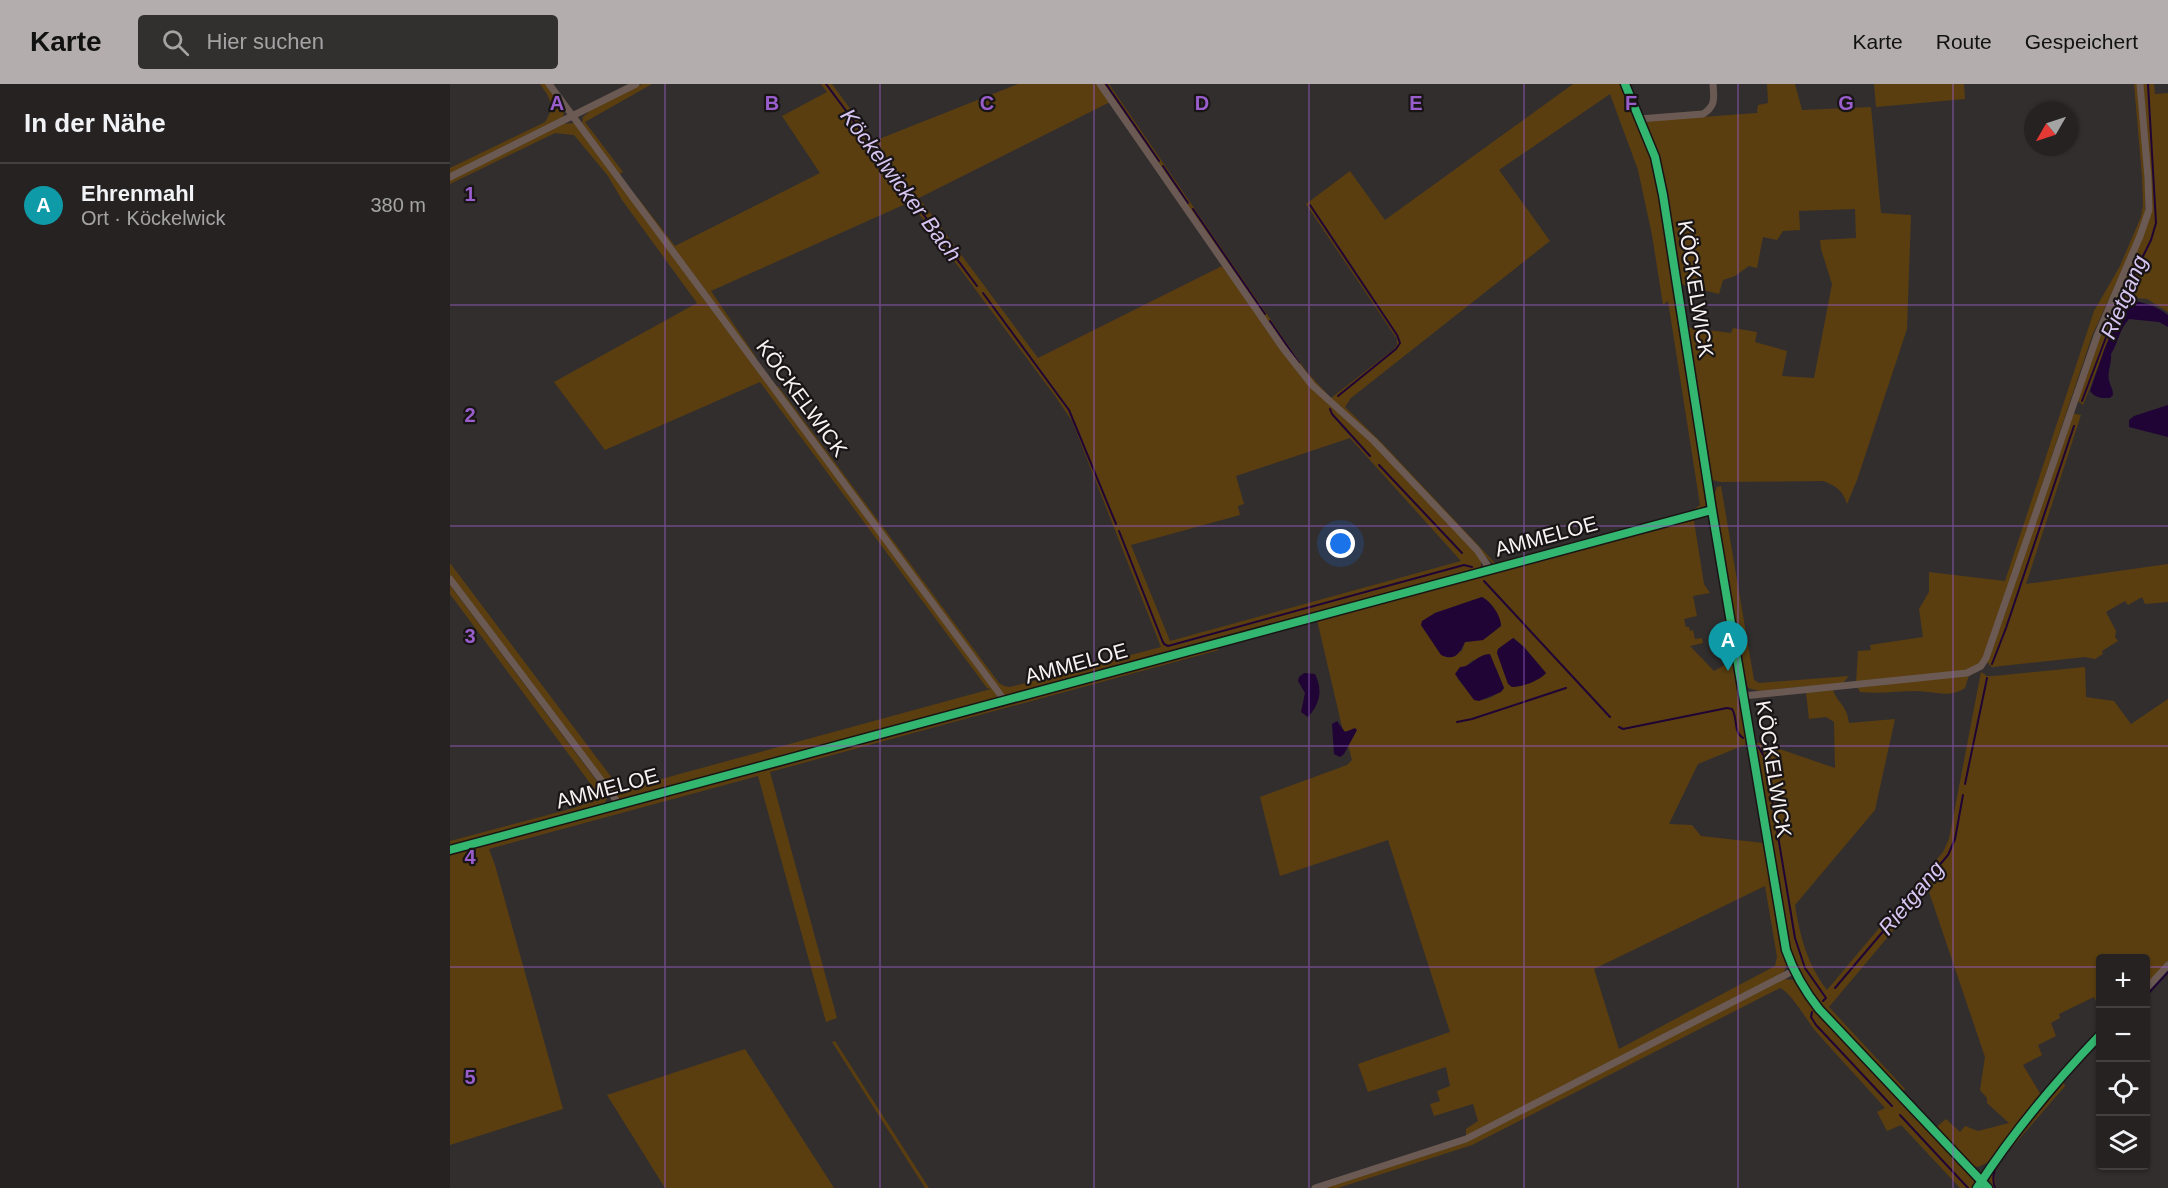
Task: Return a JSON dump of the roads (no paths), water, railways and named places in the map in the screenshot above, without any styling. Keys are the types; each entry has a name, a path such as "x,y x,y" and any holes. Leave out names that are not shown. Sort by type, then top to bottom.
{"street":[{"name":"KÖCKELWICK","path":"549,84 1005,701"},
{"path":"450,177 636,84"},
{"path":"1100,84 1282,348 1312,385 1374,441 1477,550 1490,569"},
{"name":"KÖCKELWICK","path":"1625,84 1655,156 1663,195 1712,510 1781,923 1793,971 1819,1009 1988,1188"},
{"path":"1640,118 1703,114 1714,103 1713,84"},
{"name":"KÖCKELWICK","path":"1743,696 1967,673 1981,666 1986,658 2097,336 2149,210 2140,84"},
{"name":"AMMELOE","path":"450,850 1712,510"},
{"path":"450,579 619,804"},
{"path":"2150,984 2168,965"},
{"path":"1315,1188 1466,1139 1793,971"},
{"path":"1977,1188 2004,1146 2031,1111 2096,1039"}],"waterway":[{"name":"Köckelwicker Bach","path":"826,84 977,286"},
{"path":"1106,84 1159,161"},
{"name":"Rietgang","path":"2082,401 2116,311 2151,240 2156,223 2148,84"},
{"path":"1163,166 1188,203"},
{"path":"1310,205 1397,335 1400,343 1396,349 1338,396"},
{"path":"1193,209 1265,314"},
{"name":"Köckelwicker Bach","path":"983,293 1069,410 1116,524"},
{"path":"1270,321 1299,363"},
{"path":"1330,409 1370,456"},
{"name":"Rietgang","path":"1992,664 2074,426"},
{"path":"1379,465 1462,553"},
{"name":"Köckelwicker Bach","path":"1119,531 1162,640 1168,646 1464,565 1472,567"},
{"name":"Köckelwicker Bach","path":"1484,581 1610,717"},
{"name":"Rietgang","path":"1965,784 1987,678"},
{"path":"1457,722 1566,688"},
{"name":"Köckelwicker Bach","path":"1619,727 1623,729 1727,708 1732,709 1738,732 1743,738"},
{"name":"Köckelwicker Bach","path":"1758,746 1765,758 1795,938 1805,968 1826,998 1823,1001"},
{"name":"Rietgang","path":"1835,988 1948,855 1955,839 1963,795"},
{"path":"2150,992 2168,972"},
{"name":"Köckelwicker Bach","path":"1812,1012 1811,1017 1816,1025 1892,1106"},
{"path":"2018,1135 2062,1083"},
{"name":"Köckelwicker Bach","path":"1900,1115 1968,1188"},
{"path":"1995,1188 1994,1171 2009,1147"}],"place":[{"name":"Ehrenmahl","path":"1728,671"}]}
